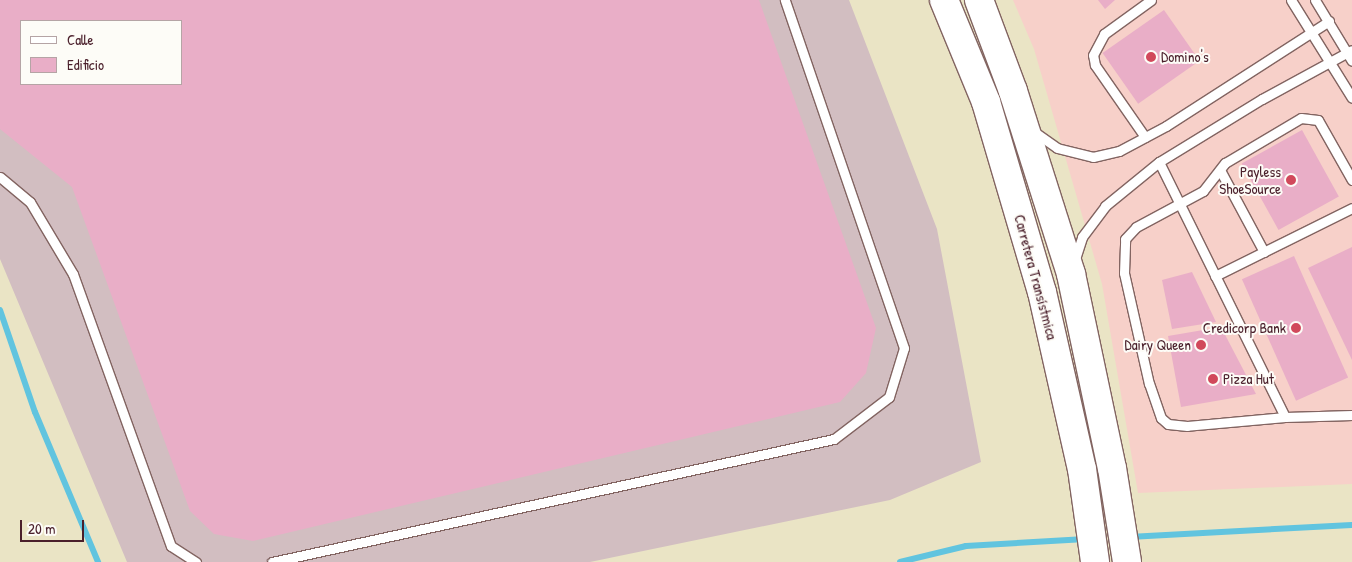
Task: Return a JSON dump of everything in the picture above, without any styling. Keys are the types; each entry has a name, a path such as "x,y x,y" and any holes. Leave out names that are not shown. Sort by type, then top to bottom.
{"main road":[{"name":"Carretera Transístmica","path":"944,0 986,102 1042,292 1082,469 1095,562"},
{"name":"Carretera Transístmica","path":"979,0 1023,124 1071,274 1112,468 1126,562"}],"lane":[{"path":"272,562 834,439 889,397 904,348 785,0"},
{"path":"1145,137 1095,65 1093,55 1104,34 1151,0"},
{"path":"1291,0 1352,98"},
{"path":"1071,274 1082,237 1105,206 1159,162 1262,99 1329,63 1350,55 1314,0"},
{"path":"1023,124 1057,148 1093,157 1119,152 1328,21"},
{"path":"1352,180 1318,120 1309,117 1301,118 1226,163 1203,191 1136,227 1125,239 1123,251 1124,272 1157,411 1168,424 1175,426 1285,417 1352,415"},
{"path":"1159,162 1285,417"},
{"path":"1220,170 1264,252"},
{"path":"0,177 30,202 73,274 171,546 196,562"},
{"path":"1215,276 1352,208"}],"shaded area":[{"path":"0,0 849,0 937,229 981,462 890,500 590,562 127,562 0,259"},
{"path":"1013,0 1352,0 1352,484 1138,493 1102,284 1034,49"}],"building":[{"path":"0,0 759,0 876,328 866,373 840,402 253,541 214,534 190,511 72,187 0,129"},
{"path":"1098,0 1115,0 1105,9"},
{"name":"Domino's","path":"1164,10 1200,61 1138,104 1103,53"},
{"name":"Payless ShoeSource","path":"1302,130 1339,196 1278,230 1242,163"},
{"path":"1352,247 1352,360 1308,268"},
{"name":"Credicorp Bank","path":"1294,256 1348,378 1296,401 1242,279"},
{"path":"1192,272 1216,322 1172,329 1162,280"},
{"name":"Pizza Hut","path":"1221,327 1256,394 1181,407 1168,336"}],"waterway":[{"path":"0,310 35,412 98,562"},
{"path":"1129,537 1352,525"},
{"path":"900,562 966,546 1086,539"}],"place":[{"name":"Domino's","path":"1151,57"},
{"name":"Payless ShoeSource","path":"1291,180"},
{"name":"Credicorp Bank","path":"1296,328"},
{"name":"Dairy Queen","path":"1201,345"},
{"name":"Pizza Hut","path":"1213,379"}]}
